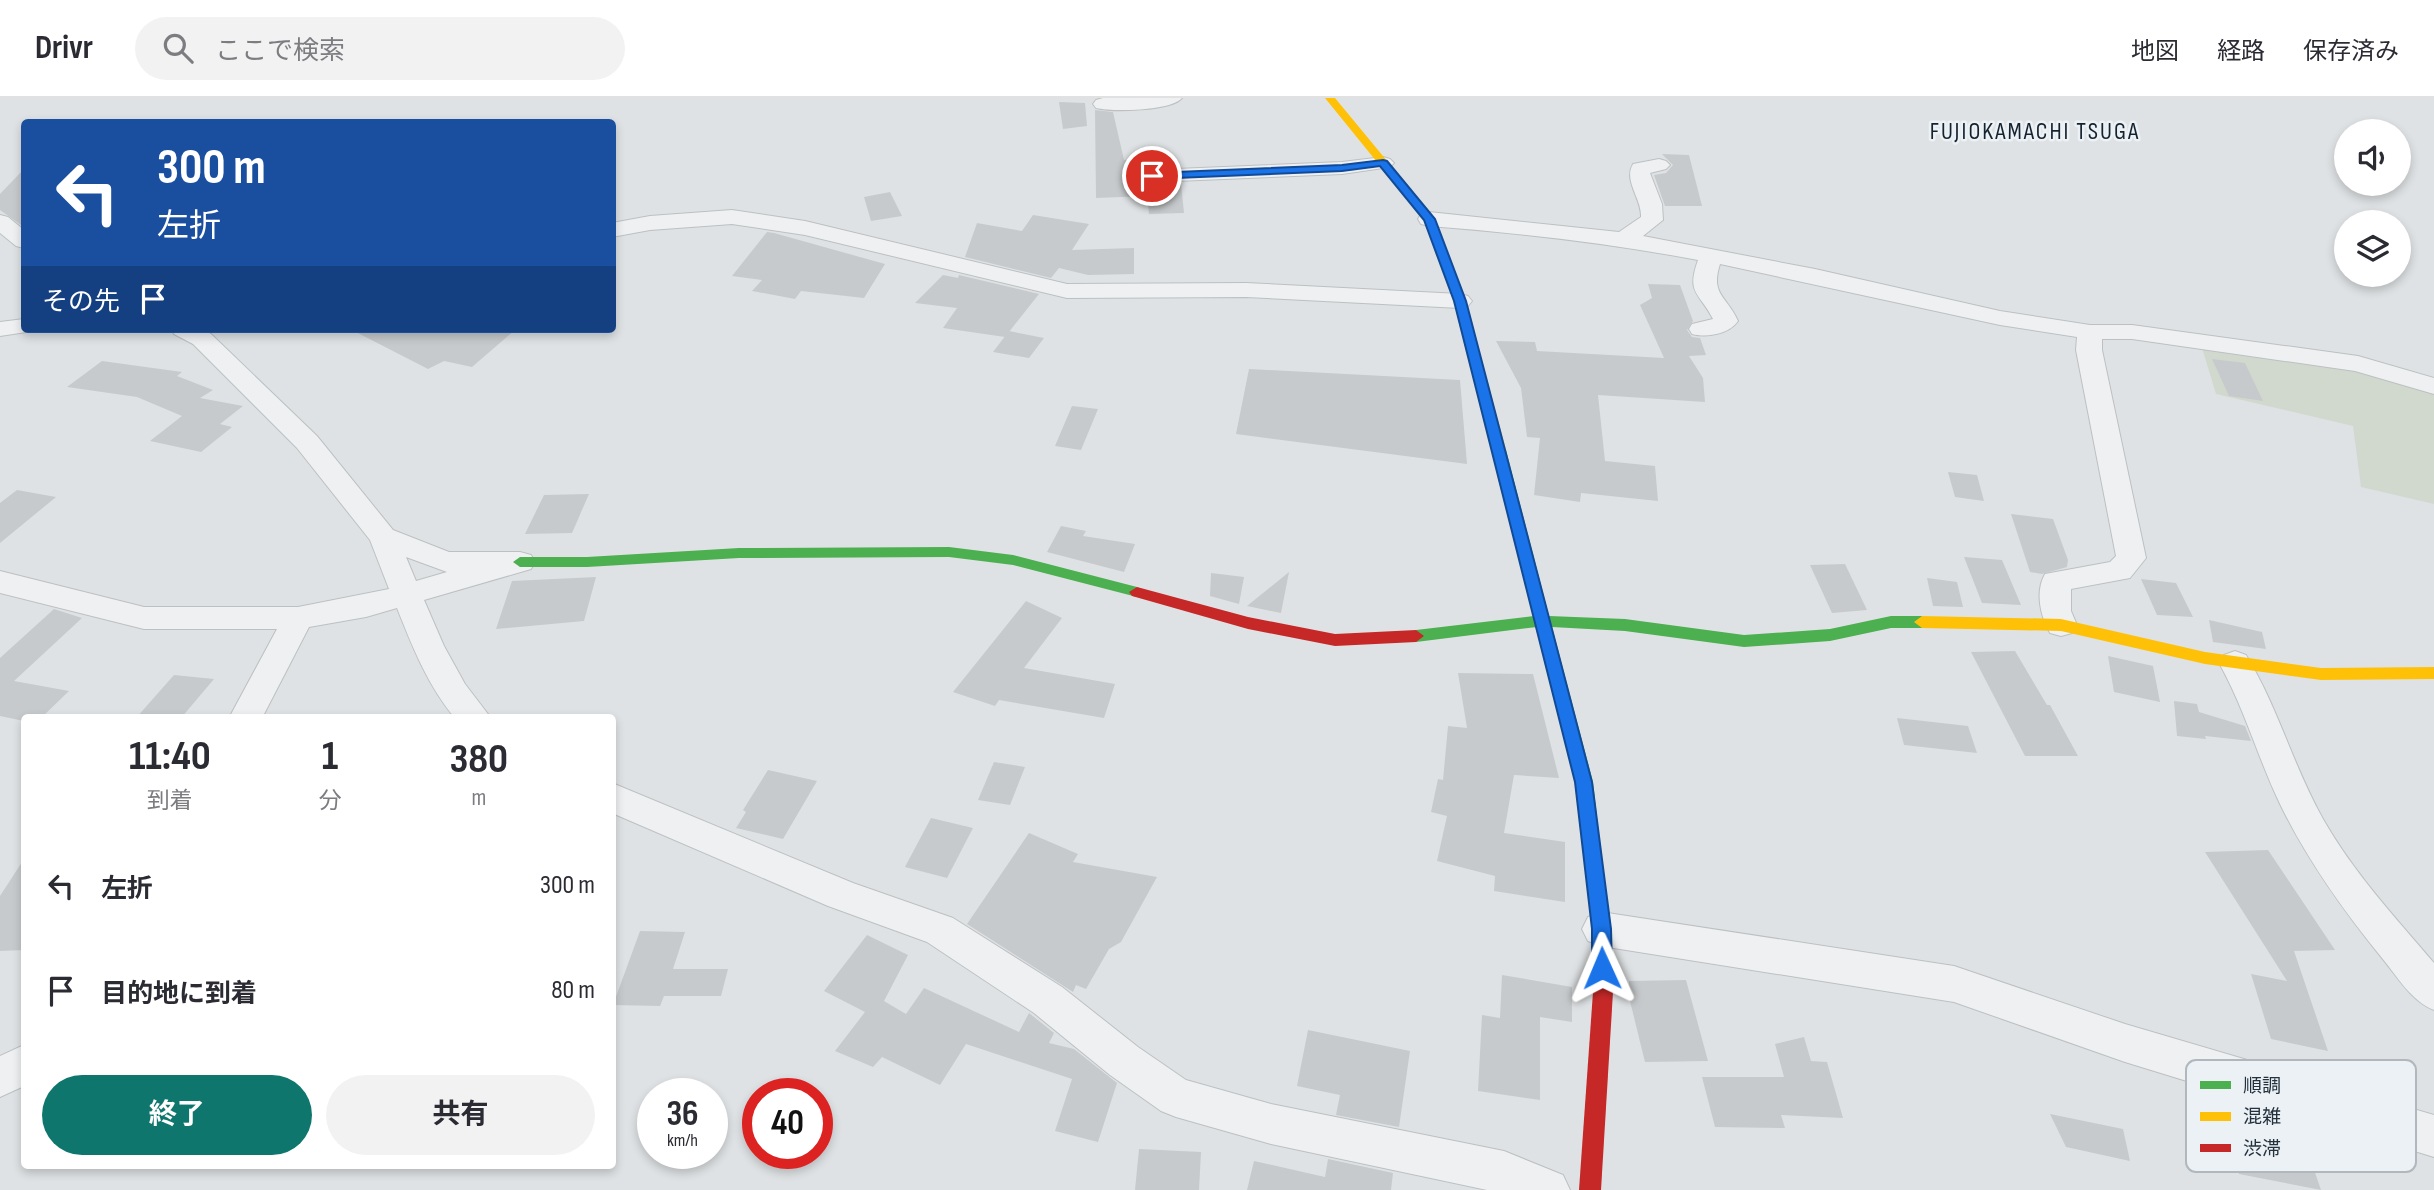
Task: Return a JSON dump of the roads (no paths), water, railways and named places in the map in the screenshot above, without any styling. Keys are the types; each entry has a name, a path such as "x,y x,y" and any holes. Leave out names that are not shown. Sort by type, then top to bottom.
{"street":[{"path":"1103,104 1126,105 1172,98"},
{"path":"1330,98 1429,219 1460,301 1584,782 1601,929 1601,1029 1590,1190"},
{"path":"1152,176 1342,168 1383,163"},
{"path":"1623,239 1652,220 1655,206 1639,176 1640,168 1659,165"},
{"path":"616,229 650,223 732,216 818,231 1067,291 1245,290 1460,301"},
{"path":"1429,219 1623,239 2000,318 2090,332 2132,332 2358,363 2434,386"},
{"path":"0,222 21,239"},
{"path":"1701,329 1718,326 1726,321 1724,314 1704,291 1703,281 1711,256"},
{"path":"0,329 21,326"},
{"path":"2061,625 2056,611 2056,581 2119,571 2131,558 2089,350 2090,332"},
{"path":"191,333 202,339 306,442 383,537 428,646 453,693 471,714"},
{"path":"383,537 446,562 587,562 739,554 949,552 1013,560 1058,570 1248,623 1335,640 1446,634 1543,621 1625,625 1744,641 1830,635 1891,622 2006,622 2061,625 2235,663 2321,674 2434,673"},
{"path":"0,582 144,618 298,618 366,606 520,562"},
{"path":"248,714 298,618"},
{"path":"2235,663 2262,709 2298,805 2337,874 2434,992"},
{"path":"616,799 841,895 940,930 1048,1000 1124,1061 1176,1097 1271,1124 1504,1172 1548,1190"},
{"path":"1601,929 1954,985 2186,1061"},
{"path":"0,1077 21,1066"},
{"path":"2416,1131 2434,1136"}],"district":[{"name":"FUJIOKAMACHI TSUGA","path":"2035,131"}]}
